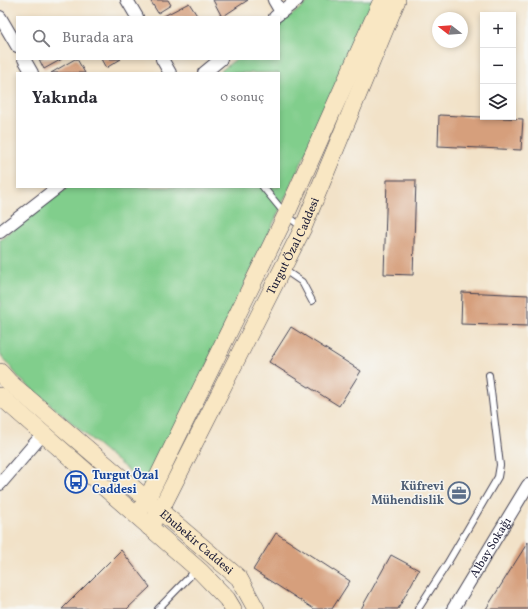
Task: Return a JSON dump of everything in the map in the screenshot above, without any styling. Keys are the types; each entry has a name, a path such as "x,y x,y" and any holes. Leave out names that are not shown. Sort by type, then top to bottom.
{"street":[{"path":"127,0 136,16"},
{"path":"274,0 278,15 297,0"},
{"name":"Turgut Özal Caddesi","path":"143,521 147,499 286,215 382,0"},
{"name":"Turgut Özal Caddesi","path":"143,521 160,511 303,228 397,0"},
{"path":"0,17 16,44"},
{"path":"25,60 31,72"},
{"path":"163,60 169,72"},
{"path":"205,72 221,60"},
{"path":"0,232 57,188"},
{"name":"Ebubekir Caddesi","path":"0,372 9,382 239,578 256,609"},
{"name":"Ebubekir Caddesi","path":"0,396 197,569 227,599 233,609"},
{"path":"0,484 43,434"},
{"name":"Albay Sokağı","path":"453,609 528,485"}],"lane":[{"path":"264,188 286,215 303,228"},
{"path":"283,268 302,282 312,301"},
{"path":"418,609 447,564 498,477 500,465 489,375"},
{"path":"158,609 197,569"}],"green space":[{"path":"311,0 377,0 150,489 20,379 0,354 0,239 67,188 280,188 280,72 219,72 235,60 280,60 280,24"}],"building":[{"path":"150,0 168,0 171,5 158,13"},
{"path":"213,0 248,0 224,16 221,16"},
{"path":"189,3 197,16 164,16"},
{"path":"40,60 60,60 44,69"},
{"path":"73,60 78,60 84,72 53,72"},
{"path":"102,60 119,60 106,68"},
{"path":"439,115 480,117 480,120 523,119 521,150 438,146"},
{"path":"387,180 416,180 413,275 384,274"},
{"path":"462,292 528,295 528,326 461,324"},
{"path":"291,327 361,371 339,406 269,362"},
{"path":"276,533 350,581 332,609 314,609 253,570"},
{"path":"528,542 528,609 486,609"},
{"path":"121,550 150,587 127,609 62,609"},
{"path":"391,555 419,570 398,609 361,609"}],"place":[{"name":"Turgut Özal Caddesi","path":"76,482"},
{"name":"Küfrevi Mühendislik","path":"459,493"}]}
